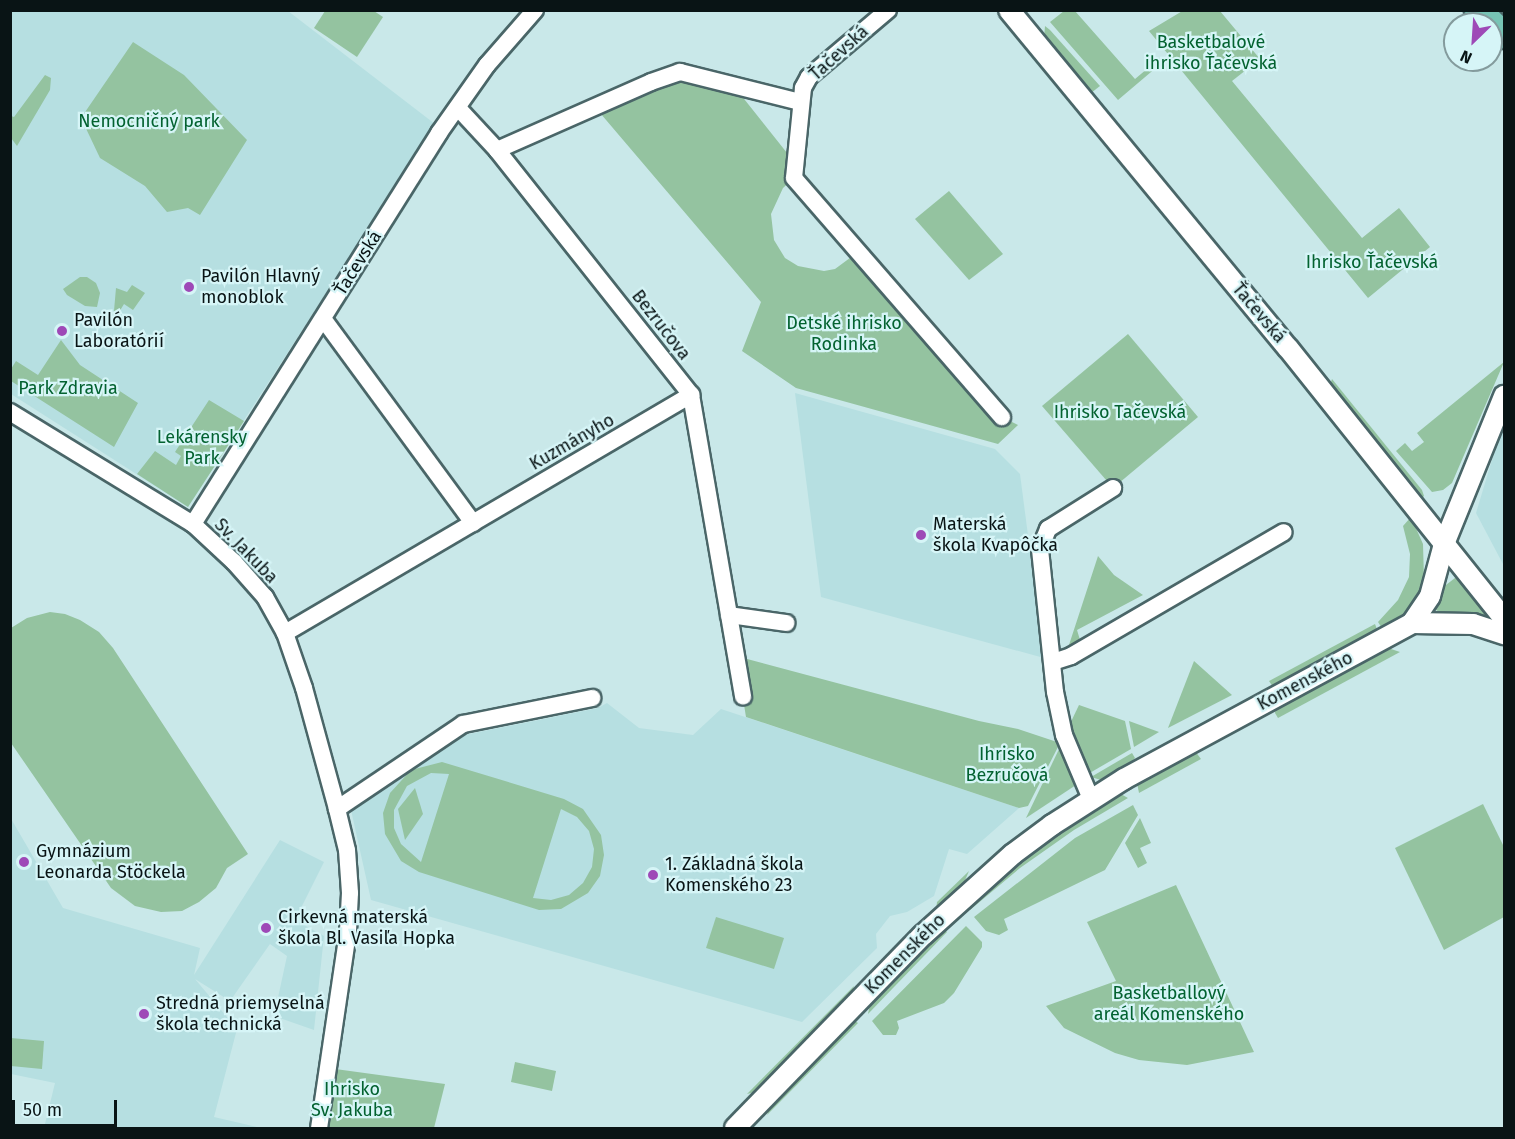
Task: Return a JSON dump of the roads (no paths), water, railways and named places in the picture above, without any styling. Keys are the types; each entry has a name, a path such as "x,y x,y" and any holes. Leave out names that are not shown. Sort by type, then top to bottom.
{"main road":[{"path":"1478,10 1504,35"}],"street":[{"name":"Ťačevská","path":"193,524 324,320 439,133 487,65 535,10"},
{"name":"Ťačevská","path":"888,10 809,77 800,102 794,178 1002,417"},
{"name":"Ťačevská","path":"1009,10 1288,348 1504,619"},
{"name":"Ťačevská","path":"497,150 651,82 680,72 800,102"},
{"name":"Bezručova","path":"458,108 497,150 691,395 743,698"},
{"path":"324,320 473,523"},
{"name":"Kuzmányho","path":"285,633 691,395"},
{"name":"Komenského","path":"735,1128 860,999 978,883 1052,825 1091,799 1194,740 1412,623 1430,596 1444,544 1504,396"},
{"name":"Sv. Jakuba","path":"10,412 193,524 234,561 257,588 285,633 304,688 347,850 350,893 348,932 320,1128"},
{"path":"1091,799 1064,735 1056,695 1040,549 1048,529 1113,488"},
{"path":"1053,662 1071,656 1284,532"},
{"path":"729,615 786,623"},
{"path":"1412,623 1473,624 1504,634"},
{"path":"337,809 462,724 592,698"}],"place":[{"name":"Pavilón Hlavný monoblok","path":"189,287"},
{"name":"Pavilón Laboratórií","path":"62,331"},
{"name":"Materská škola Kvapôčka","path":"921,535"},
{"name":"Gymnázium Leonarda Stöckela","path":"24,862"},
{"name":"1. Základná škola Komenského 23","path":"653,875"},
{"name":"Cirkevná materská škola Bl. Vasiľa Hopka","path":"266,928"},
{"name":"Stredná priemyselná škola technická","path":"144,1014"}],"park label":[{"name":"Basketbalové ihrisko Ťačevská","path":"1211,53"},
{"name":"Nemocničný park","path":"149,121"},
{"name":"Ihrisko Ťačevská","path":"1372,262"},
{"name":"Detské ihrisko Rodinka","path":"844,334"},
{"name":"Park Zdravia","path":"68,388"},
{"name":"Ihrisko Tačevská","path":"1120,412"},
{"name":"Lekárensky Park","path":"202,448"},
{"name":"Ihrisko Bezručová","path":"1007,765"},
{"name":"Basketballový areál Komenského","path":"1169,1004"},
{"name":"Ihrisko Sv. Jakuba","path":"352,1100"}]}
